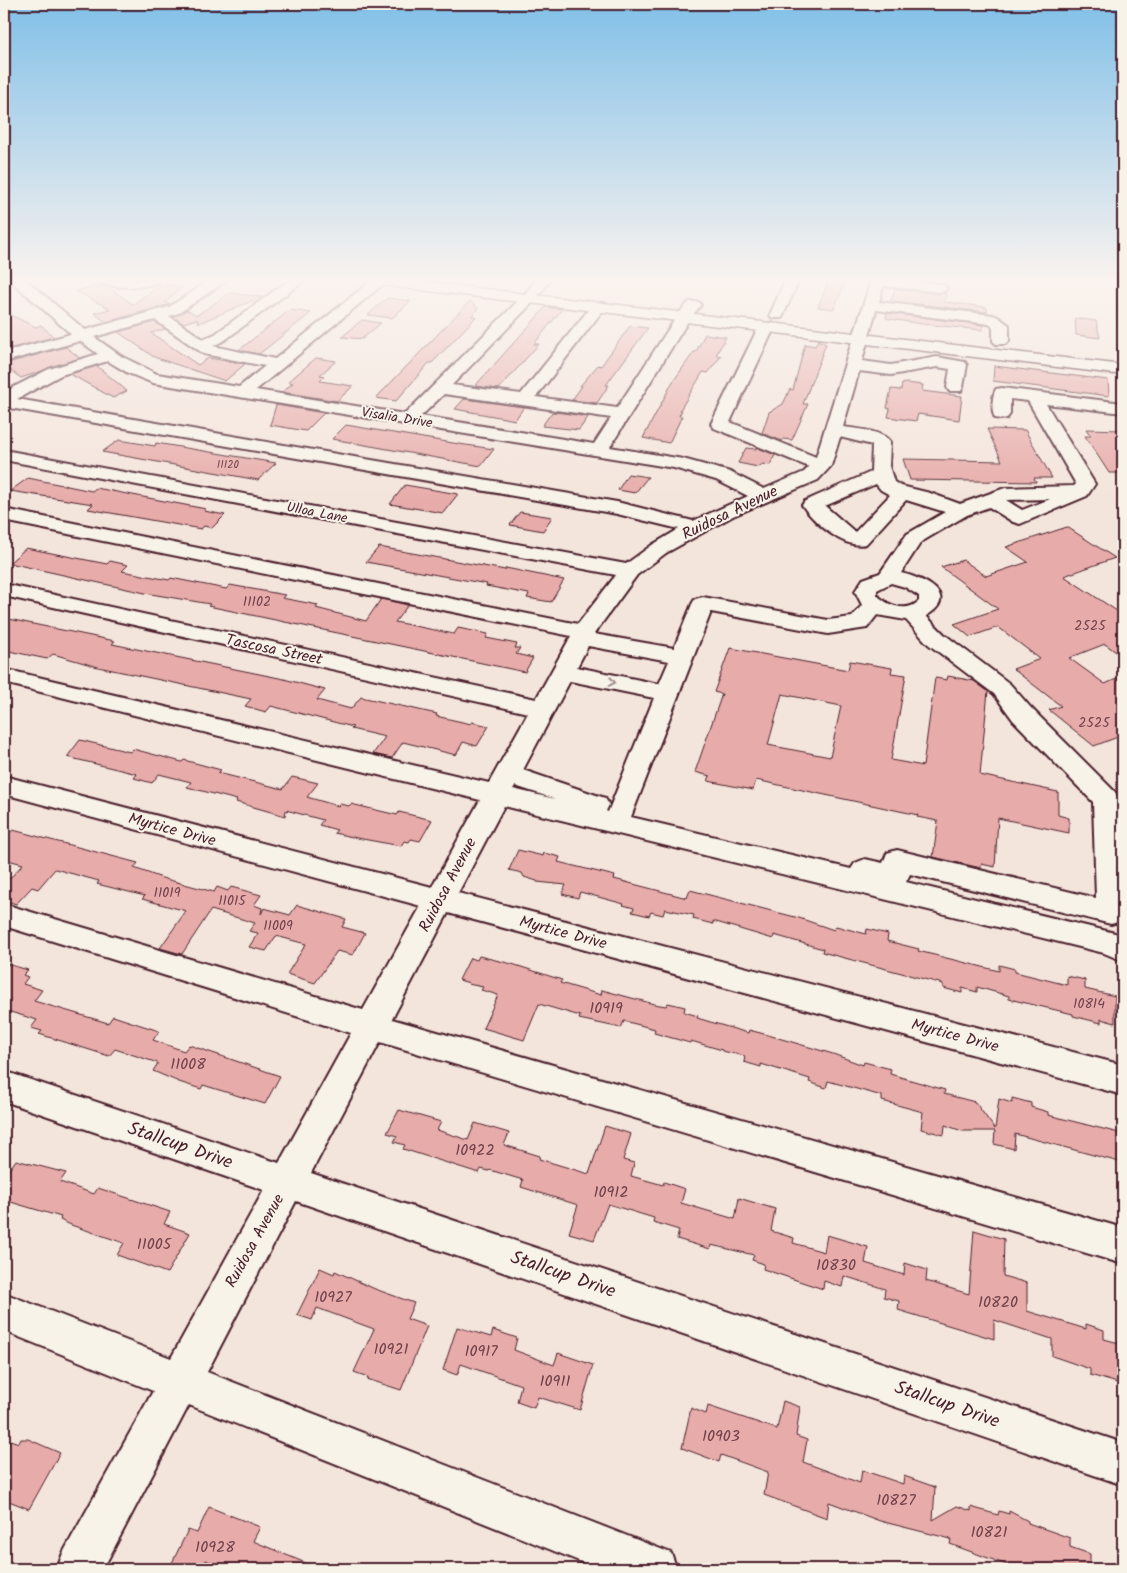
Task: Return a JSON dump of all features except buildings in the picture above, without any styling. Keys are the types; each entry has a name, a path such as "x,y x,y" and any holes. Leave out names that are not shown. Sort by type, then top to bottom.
{"main road":[{"path":"1012,353 1123,370"},
{"path":"1109,353 1123,355"}],"street":[{"path":"4,357 18,353"},
{"name":"Visalia Drive","path":"107,353 136,372 153,378 700,468 723,476 764,496"},
{"path":"218,353 278,364"},
{"path":"242,393 290,353"},
{"path":"408,420 473,353"},
{"path":"525,400 562,353"},
{"path":"599,450 661,353"},
{"path":"756,353 720,424 822,466 855,353"},
{"path":"4,400 54,372 110,356"},
{"path":"852,365 891,370 937,362 959,365 956,387"},
{"path":"440,388 622,414"},
{"path":"1000,414 1002,393 1123,408"},
{"path":"887,578 914,538 960,511 991,499 1020,518 1051,507 1080,492 1086,484 1034,397"},
{"path":"4,400 617,508 680,522 694,528"},
{"path":"832,430 868,437 882,442 878,463 880,475 889,487 902,493 921,496 960,511"},
{"name":"Ulloa Lane","path":"4,455 630,571"},
{"name":"Ruidosa Avenue","path":"79,1569 178,1381 583,635 630,571 660,549 694,528 726,512 811,476 822,466"},
{"path":"880,475 812,506 846,536 859,540 902,493"},
{"path":"4,516 682,657"},
{"path":"887,578 912,581 927,592 929,597 928,603 924,608 911,613 886,611 874,604 867,596 866,590 868,585 874,581 887,578"},
{"name":"Tascosa Street","path":"4,590 544,709"},
{"path":"621,811 703,604 828,627 859,623 874,604"},
{"path":"502,785 555,789 588,803 895,877 897,860 1111,913 1106,799 1022,714 1002,689 936,639 911,613"},
{"path":"564,672 667,693"},
{"path":"4,676 502,785 1112,943 1123,949"},
{"name":"Myrtice Drive","path":"4,785 1123,1080"},
{"path":"4,915 371,1026 1123,1246"},
{"name":"Stallcup Drive","path":"4,1086 1123,1464"},
{"path":"4,1312 655,1569"}]}
